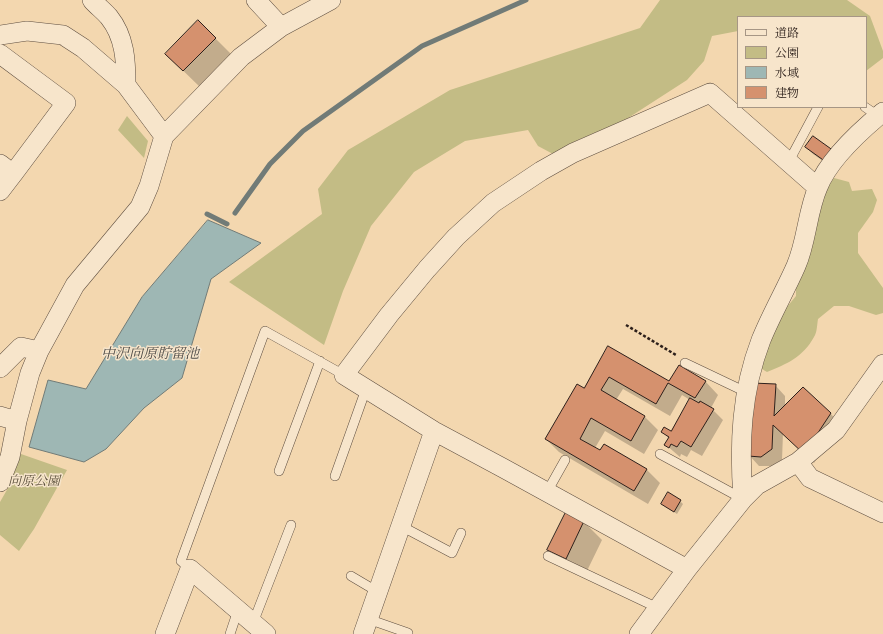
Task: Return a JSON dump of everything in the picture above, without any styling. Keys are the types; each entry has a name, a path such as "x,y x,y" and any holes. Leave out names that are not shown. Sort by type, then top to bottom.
{"street":[{"path":"92,0 110,18 122,41 126,60 126,85"},
{"path":"256,0 281,27"},
{"path":"0,482 10,457 8,418 39,351 75,285 140,207 149,186 164,136 241,57 281,27 331,0"},
{"path":"0,35 27,32 63,35 84,48 126,85 164,136"},
{"path":"0,54 66,103 6,169 0,190"},
{"path":"687,569 434,432 344,375 389,315 427,269 456,237 493,203 541,171 573,153 710,93 817,187"},
{"path":"743,499 740,466 746,392 749,377 761,340 797,265 817,187 827,169 840,152 875,112"},
{"path":"0,368 21,347 39,351"},
{"path":"639,634 687,569 743,499 758,485 798,462 836,430 883,364"},
{"path":"365,626 434,432"},
{"path":"798,462 810,478 883,513"},
{"path":"165,634 190,569 259,629"}],"lane":[{"path":"788,163 817,108"},
{"path":"190,569 181,561 265,331 344,375"},
{"path":"279,471 320,361"},
{"path":"685,362 746,392"},
{"path":"335,476 366,389"},
{"path":"660,454 743,499"},
{"path":"547,492 565,460"},
{"path":"259,629 291,525"},
{"path":"401,526 452,553 461,533"},
{"path":"548,556 658,608"},
{"path":"351,576 378,592"},
{"path":"230,634 238,610"},
{"path":"365,626 408,633"}],"path":[{"path":"626,325 684,359 685,362"}],"green space":[{"path":"660,0 847,0 870,16 883,51 883,58 867,70 867,16 737,16 737,31 712,36 704,61 687,80 625,120 578,140 553,154 538,146 528,130 465,141 414,172 371,226 343,291 324,345 229,282 322,214 318,189 348,150 450,90 640,28"},
{"path":"127,116 148,141 144,158 118,130"},
{"path":"834,178 849,182 852,191 872,189 877,200 873,212 858,233 858,253 883,288 883,313 876,315 849,306 834,306 818,319 815,335 810,344 800,355 788,363 767,372 757,366 781,314 796,296 796,281 822,195"},
{"name":"向原公園","path":"21,454 67,470 34,529 19,551 0,535 0,502 8,488"}],"water":[{"name":"中沢向原貯留池","path":"208,220 261,243 211,279 182,378 144,408 106,449 84,462 29,447 48,380 86,389 142,297"}],"building":[{"path":"198,20 216,38 183,71 165,54"},
{"path":"813,136 834,151 826,162 805,147"},
{"path":"608,346 669,381 679,365 706,381 695,398 668,383 656,404 609,377 601,390 645,416 631,441 591,418 580,439 600,450 604,444 647,469 634,491 545,439 577,384 584,388"},
{"path":"752,383 776,384 774,416 803,387 831,413 804,454 773,425 772,449 761,457 748,456"},
{"path":"690,398 699,403 700,401 714,409 691,447 681,441 677,447 671,444 669,448 664,445 669,437 661,432 664,427 671,431"},
{"path":"668,492 681,500 674,512 661,504"},
{"path":"566,512 584,521 566,559 547,550"}],"waterway":[{"path":"235,213 270,164 303,131 422,46 526,0"},
{"path":"207,214 227,224"}]}
